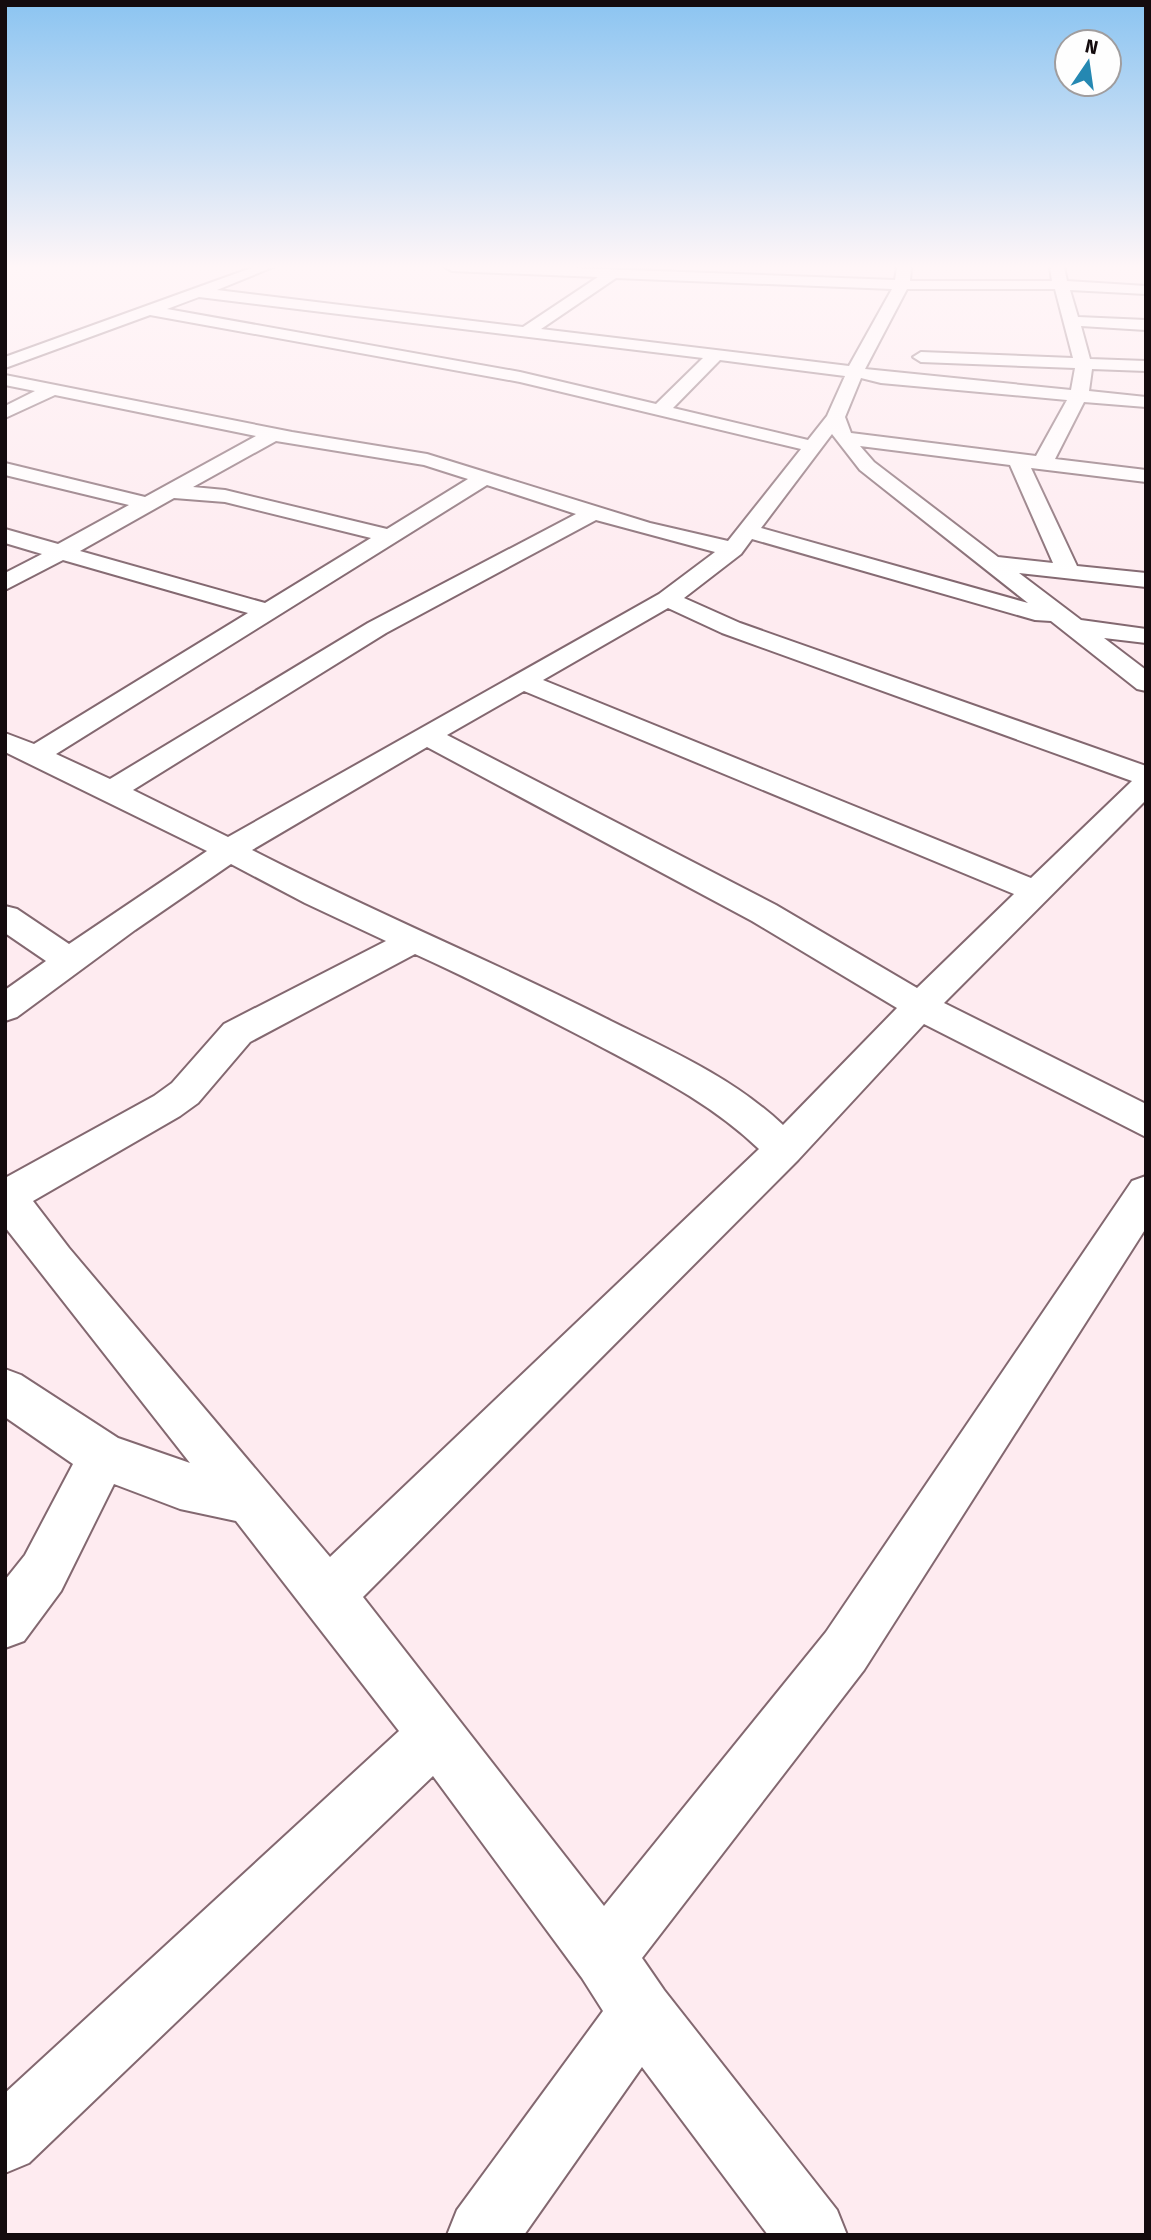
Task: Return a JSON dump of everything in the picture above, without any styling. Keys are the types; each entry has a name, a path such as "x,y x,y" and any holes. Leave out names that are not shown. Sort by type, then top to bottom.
{"street":[{"path":"490,372 662,408 811,446"},
{"path":"520,377 528,372"},
{"path":"662,408 699,372"},
{"path":"5,1009 229,850 667,599 740,540 811,446 840,428 862,372"},
{"path":"876,372 881,378 1146,402"},
{"path":"1044,461 1084,381 1084,372"},
{"path":"5,380 274,434 416,457 593,513 740,540 1067,623 1146,636"},
{"path":"5,413 50,391"},
{"path":"840,428 1146,476"},
{"path":"840,428 867,466 1146,683"},
{"path":"5,583 145,503 274,434"},
{"path":"1018,458 1027,486 1062,549 1067,571"},
{"path":"5,469 145,503"},
{"path":"35,755 485,478"},
{"path":"167,491 225,496 388,536"},
{"path":"111,791 377,628 593,513"},
{"path":"5,536 267,611"},
{"path":"991,563 1146,580"},
{"path":"667,599 731,628 1146,776"},
{"path":"624,624 731,628"},
{"path":"524,682 1035,891"},
{"path":"428,736 740,900 920,1006 1146,1122"},
{"path":"5,741 167,818 316,896 494,976 702,1083 752,1119 784,1149"},
{"path":"328,1595 784,1149 920,1006 1146,783"},
{"path":"167,818 276,821"},
{"path":"5,917 71,962"},
{"path":"414,940 237,1033 185,1093 6,1196 54,1261 328,1595 436,1734 604,1956 641,2013 812,2235"},
{"path":"604,1956 845,1651 1146,1193"},
{"path":"5,1390 103,1456 180,1485 251,1500"},
{"path":"5,1622 43,1573 103,1456"},
{"path":"5,2139 436,1734"},
{"path":"482,2235 641,2013"}]}
